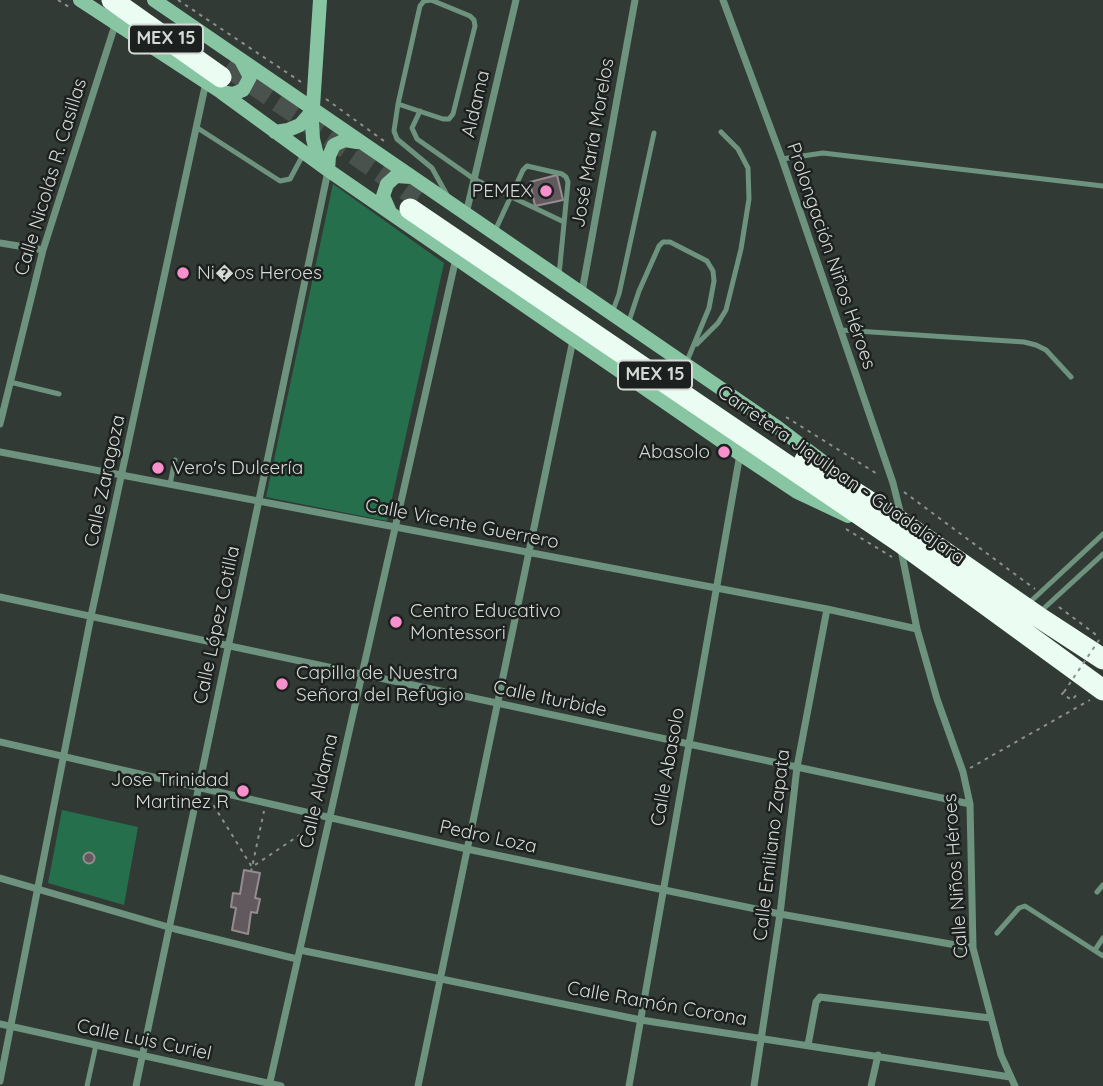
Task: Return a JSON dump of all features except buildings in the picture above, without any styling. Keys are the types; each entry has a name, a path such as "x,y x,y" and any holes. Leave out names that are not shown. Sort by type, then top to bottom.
{"highway":[{"name":"MEX 15","path":"112,0 223,76"},
{"name":"MEX 15","path":"134,0 223,76"},
{"name":"Carretera Jiquilpan - Guadalajara","path":"406,206 902,533 1038,608 1103,659"},
{"name":"Carretera Jiquilpan - Guadalajara","path":"902,533 1098,694"}],"street":[{"path":"80,0 116,23 223,76 313,110 777,427 902,533"},
{"path":"153,0 275,132 304,153 324,167 406,206 456,257 797,492 902,533"},
{"path":"320,0 313,139 324,167"},
{"name":"José María Morelos","path":"582,292 635,0"},
{"name":"Prolongación Niños Héroes","path":"723,0 782,159 893,483 902,533"},
{"name":"Aldama","path":"466,215 515,1"},
{"name":"Calle Nicolás R. Casillas","path":"0,424 43,250 116,23"},
{"name":"Calle Zaragoza","path":"0,1081 92,616 196,127 223,76"},
{"path":"275,132 300,125 313,110"},
{"path":"324,167 338,141 345,139 365,144"},
{"name":"Calle López Cotilla","path":"136,1086 173,928 228,645 260,501 324,167"},
{"path":"406,206 383,196 387,184 396,176 412,177"},
{"path":"0,243 43,250"},
{"name":"Calle Aldama","path":"269,1085 456,257"},
{"path":"418,1086 573,338"},
{"name":"Calle Vicente Guerrero","path":"0,452 827,609 917,629"},
{"name":"Calle Abasolo","path":"629,1086 740,454"},
{"name":"Calle Niños Héroes","path":"902,533 902,563 917,629 937,699 963,772 970,804 973,948 990,1018 1010,1077 1016,1086"},
{"name":"Calle Iturbide","path":"0,597 970,804"},
{"name":"Calle Emiliano Zapata","path":"754,1086 780,914 797,767 827,609"},
{"name":"Pedro Loza","path":"0,742 467,849 780,914 973,948"},
{"path":"0,878 173,928 297,959"},
{"name":"Calle Ramón Corona","path":"300,950 640,1020 1010,1077"},
{"path":"808,1045 816,1002 820,997 990,1018"},
{"name":"Calle Luis Curiel","path":"0,1024 281,1086"},
{"path":"871,1086 878,1055"}],"lane":[{"path":"398,104 449,119 453,114 475,26 470,16 431,0 424,1 420,6 398,104 394,131 397,139 432,168 443,184 450,202"},
{"path":"420,111 412,128 417,139 474,179 564,222"},
{"path":"196,127 280,181 290,179 304,153"},
{"path":"695,346 718,323 726,310 741,249 749,199 748,167 738,149 721,132"},
{"path":"612,313 619,294 654,133"},
{"path":"782,159 823,153 1103,186"},
{"path":"493,233 527,166 562,174 568,182 559,278"},
{"path":"628,324 639,291 663,242 670,242 707,261 713,271 714,281 709,308 695,346 685,364"},
{"path":"841,330 1024,342 1046,350 1071,377"},
{"path":"10,382 59,394"},
{"path":"170,484 174,460"},
{"path":"1038,608 1040,592 1103,534"},
{"path":"1038,608 1103,554"},
{"path":"1097,892 1103,885"},
{"path":"997,933 1019,908 1025,906 1103,956"},
{"path":"1095,950 1103,938"},
{"path":"87,1086 96,1045"}],"path":[{"path":"893,483 1040,592"},
{"path":"1038,608 1102,637 1062,694 1072,700 1081,689"},
{"path":"963,772 1098,694"},
{"path":"201,788 251,867"},
{"path":"251,872 265,803"},
{"path":"251,867 328,818"}],"green space":[{"path":"333,184 444,263 387,521 266,497"},
{"path":"62,810 138,827 124,905 48,883"}],"tunnel":[{"path":"227,66 418,198"}],"place":[{"name":"PEMEX","path":"546,191"},
{"name":"Ni�os Heroes","path":"183,273"},
{"name":"Abasolo","path":"724,452"},
{"name":"Vero's Dulcería","path":"158,468"},
{"name":"Centro Educativo Montessori","path":"396,622"},
{"name":"Capilla de Nuestra Señora del Refugio","path":"282,684"},
{"name":"Jose Trinidad Martinez R","path":"243,791"}]}
